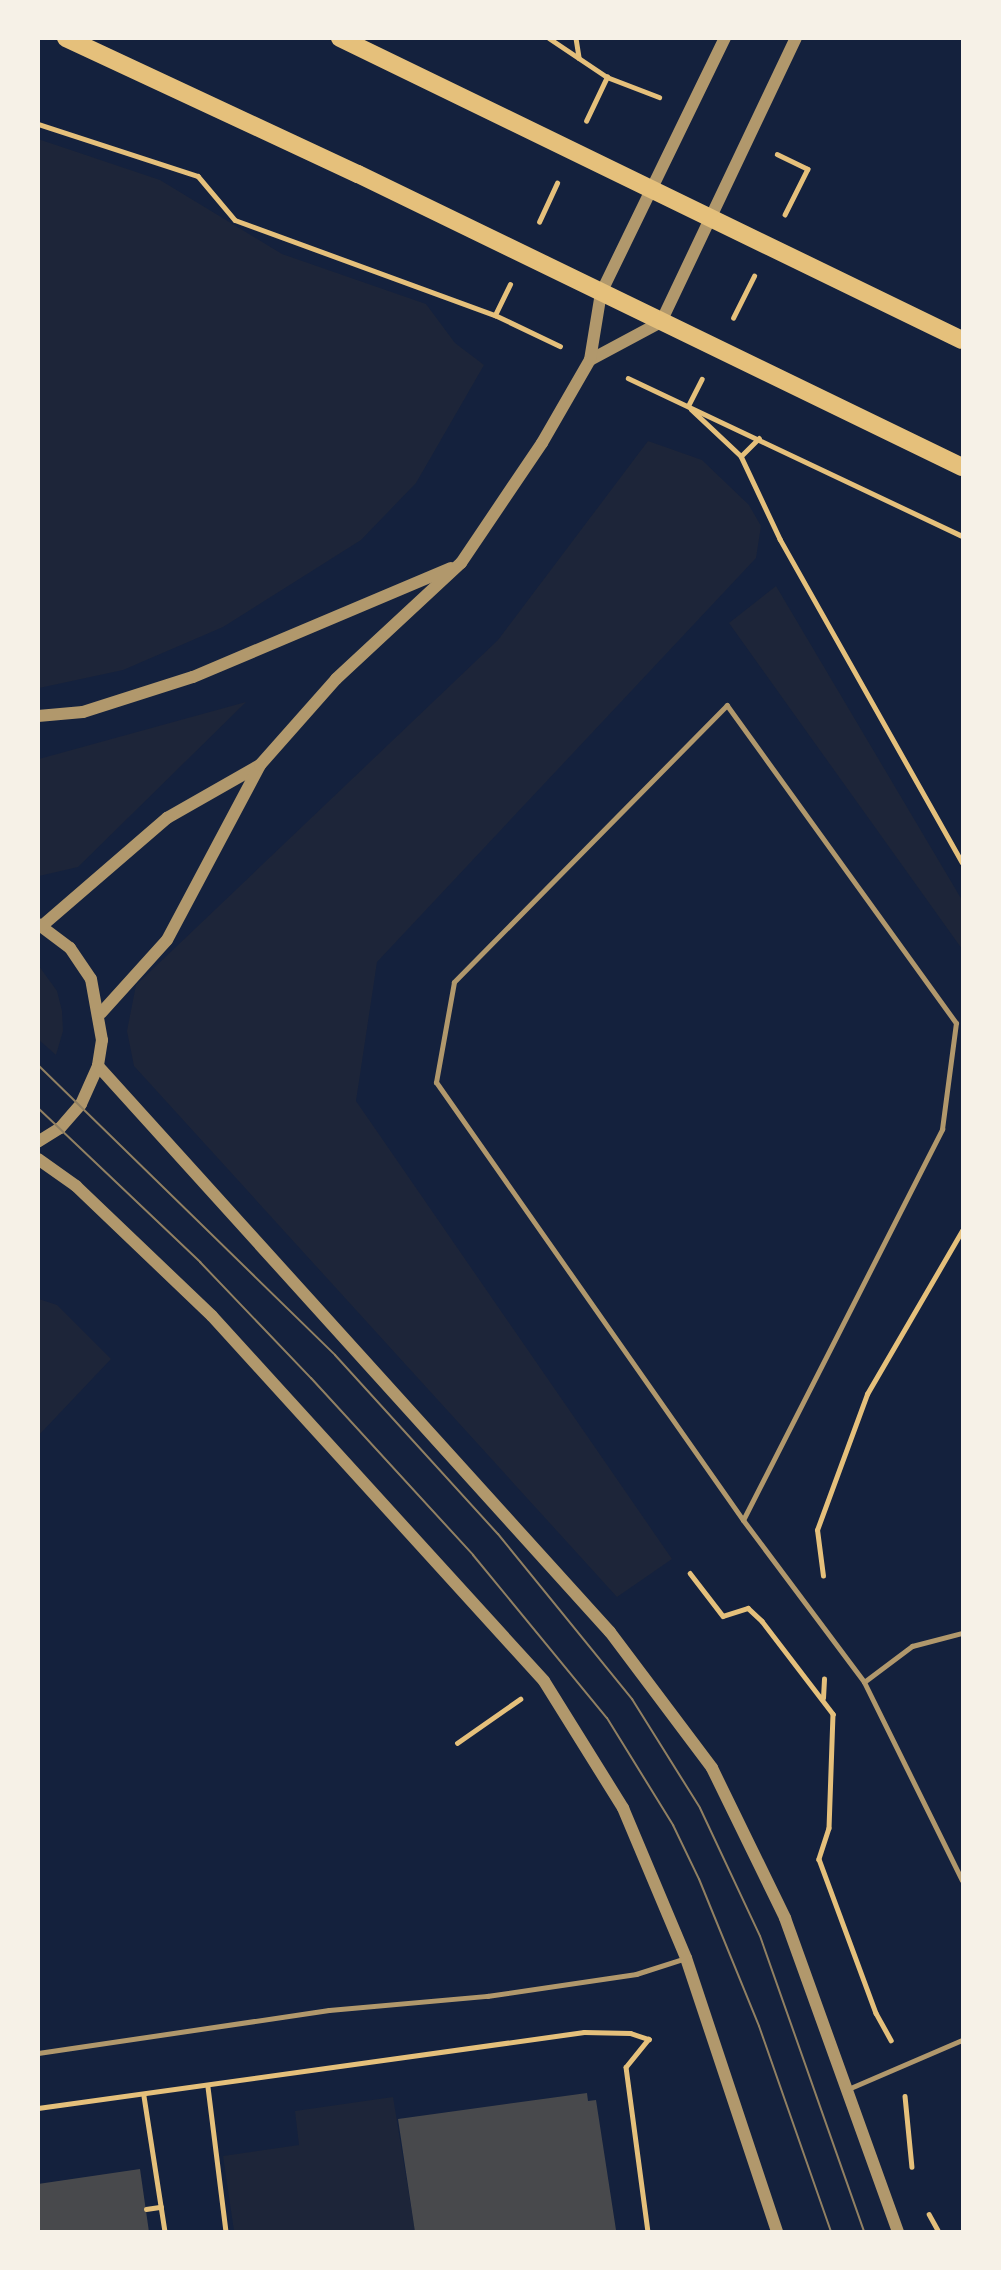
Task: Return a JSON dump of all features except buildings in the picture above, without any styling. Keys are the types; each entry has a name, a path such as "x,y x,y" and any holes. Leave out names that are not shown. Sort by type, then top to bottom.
{"main road":[{"path":"66,38 962,467"},
{"path":"340,38 962,340"}],"street":[{"path":"101,1013 167,940 260,765 336,679 461,563 542,443 590,360 601,293 725,38"},
{"path":"590,360 661,322 796,38"},
{"path":"38,716 83,712 193,677 461,563"},
{"path":"38,1142 60,1128 81,1104 98,1066 101,1013 91,979 70,948 41,925 167,818 260,765"},
{"path":"98,1066 610,1632 712,1768 785,1918 898,2231"},
{"path":"38,1159 75,1186 212,1315 544,1681 623,1808 686,1958 777,2231"}],"lane":[{"path":"743,1520 942,1129 956,1023 727,705 454,982 436,1082 743,1520 864,1682 962,1880"},
{"path":"864,1682 912,1646 962,1633"},
{"path":"38,2053 329,2010 528,1990 636,1974 686,1958"},
{"path":"848,2089 962,2040"}],"path":[{"path":"549,38 607,77 640,88"},
{"path":"576,38 580,59"},
{"path":"38,124 198,176 235,220 495,315 607,77"},
{"path":"688,406 808,169 775,153"},
{"path":"688,406 962,536"},
{"path":"688,406 741,456 780,539 962,862"},
{"path":"741,456 759,438"},
{"path":"823,1571 817,1530 867,1394 962,1231"},
{"path":"690,1573 723,1616 748,1608 833,1714 836,1731 829,1828 820,1859 876,2013 891,2036"},
{"path":"457,1743 524,1696"},
{"path":"38,2108 145,2096 584,2032 631,2033 649,2039 626,2067 648,2231"},
{"path":"208,2087 226,2231"},
{"path":"145,2096 165,2231"},
{"path":"906,2101 914,2179"},
{"path":"146,2209 162,2207"},
{"path":"928,2211 939,2231"}],"shaded area":[{"path":"38,139 160,180 282,254 426,304 455,343 484,365 416,483 361,540 223,627 123,670 39,688"},
{"path":"648,441 702,460 749,505 761,526 756,558 377,962 356,1101 672,1559 617,1597 134,1066 127,1031 136,985 498,640"},
{"path":"776,586 962,900 962,949 729,623"},
{"path":"246,702 78,867 39,876 39,759"},
{"path":"39,966 57,991 62,1011 63,1031 56,1055 39,1040"},
{"path":"39,1299 57,1305 111,1359 39,1435"},
{"path":"393,2097 415,2231 234,2231 223,2156 299,2145 295,2111"}],"tram line":[{"path":"38,1065 335,1355 498,1534 632,1699 700,1808 760,1936 864,2232"},
{"path":"38,1108 200,1262 311,1378 473,1555 607,1718 673,1825 699,1879 759,2026 831,2232"}]}
